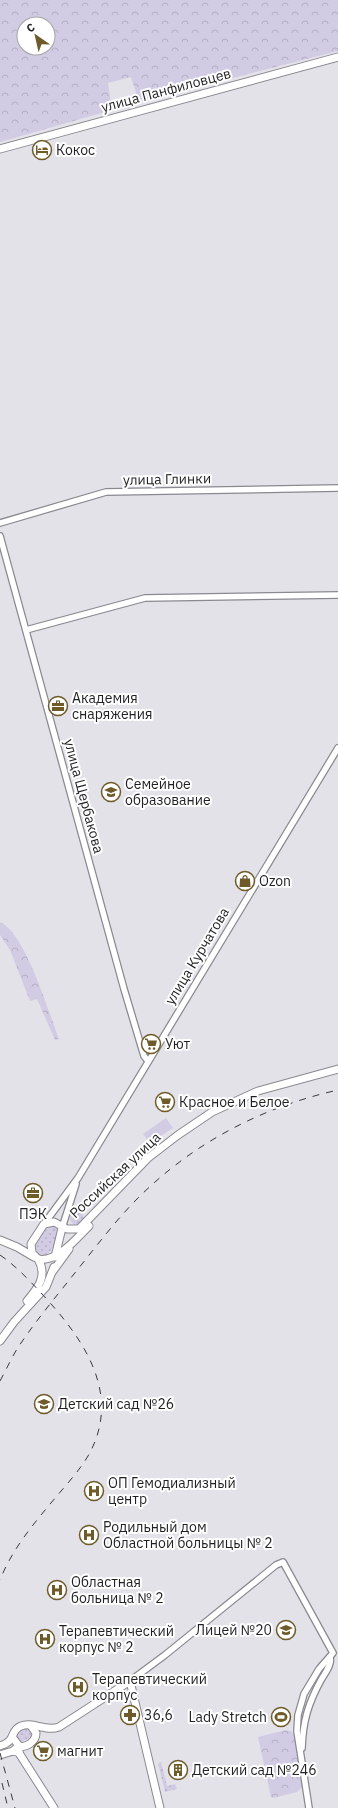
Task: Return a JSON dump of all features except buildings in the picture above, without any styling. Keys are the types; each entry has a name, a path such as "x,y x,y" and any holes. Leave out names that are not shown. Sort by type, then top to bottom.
{"main road":[{"name":"улица Панфиловцев","path":"0,149 338,57"},
{"name":"Российская улица","path":"62,1228 73,1230 83,1226 118,1187 148,1158 212,1112 258,1091 338,1069"},
{"name":"Российская улица","path":"89,1226 120,1190 151,1160 180,1138 214,1116 260,1094 338,1072"},
{"path":"0,1336 36,1295 46,1287 53,1271 62,1228 54,1222 44,1224 33,1239 24,1246 17,1247"},
{"path":"0,1240 37,1258 43,1260 50,1259 65,1251 89,1226"},
{"path":"53,1271 89,1226"},
{"path":"0,1341 36,1295 43,1276 43,1269 30,1248 33,1239"},
{"path":"54,1808 15,1746 14,1732 19,1727 26,1724 47,1729 59,1727 130,1681 160,1808"},
{"path":"0,1746 8,1744 15,1746 26,1746 35,1738 36,1733 31,1726"},
{"path":"0,1750 15,1746"},
{"path":"0,1755 15,1746"}],"street":[{"name":"улица Глинки","path":"0,523 106,492 338,488"},
{"name":"улица Щербакова","path":"0,536 124,988 144,1056 148,1061"},
{"path":"26,630 145,598 338,595"},
{"name":"улица Курчатова","path":"44,1224 78,1178 338,748"},
{"name":"улица Курчатова","path":"62,1228 78,1178"},
{"path":"130,1681 165,1655 276,1565 283,1562 331,1655 329,1666 315,1691 305,1717 302,1732 302,1763"},
{"path":"309,1808 297,1731 298,1715 304,1694 319,1669 331,1655"}],"green space":[{"path":"0,0 338,0 338,51 139,102 131,77 108,83 112,110 0,142"},
{"path":"0,922 10,929 19,941 35,974 59,1039 55,1040 37,999 30,1001 10,950 0,935"},
{"path":"166,1118 173,1128 150,1143 143,1134"},
{"path":"77,1211 82,1213 84,1218 82,1223 77,1225 72,1223 70,1218 72,1213"},
{"path":"53,1226 57,1229 55,1244 49,1253 46,1255 39,1255 35,1249 36,1242 46,1229"},
{"path":"28,1727 33,1734 30,1738 21,1742 18,1740 17,1735"},
{"path":"286,1730 291,1731 295,1736 303,1786 297,1792 273,1798 271,1797 258,1737"},
{"path":"161,1762 167,1786 175,1784 177,1789 165,1792 158,1763"}],"railway":[{"path":"0,1381 17,1349 30,1330 121,1216 159,1178 205,1144 256,1117 282,1106 338,1090"},
{"path":"0,1255 17,1268 57,1311 72,1330 94,1369 100,1390 101,1411 98,1433 88,1456 17,1547 0,1580"},
{"path":"0,1753 15,1808"},
{"path":"2,1783 8,1808"}],"place":[{"name":"Кокос","path":"42,150"},
{"name":"Академия снаряжения","path":"58,706"},
{"name":"Семейное образование","path":"111,792"},
{"name":"Ozon","path":"245,881"},
{"name":"Уют","path":"151,1044"},
{"name":"Красное и Белое","path":"165,1102"},
{"name":"ПЭК","path":"33,1193"},
{"name":"Детский сад №26","path":"44,1404"},
{"name":"ОП Гемодиализный центр","path":"94,1491"},
{"name":"Родильный дом Областной больницы № 2","path":"89,1535"},
{"name":"Областная больница № 2","path":"57,1590"},
{"name":"Лицей №20","path":"286,1630"},
{"name":"Терапевтический корпус № 2","path":"45,1639"},
{"name":"Терапевтический корпус","path":"78,1687"},
{"name":"36,6","path":"130,1715"},
{"name":"Lady Stretch","path":"281,1717"},
{"name":"магнит","path":"43,1751"},
{"name":"Детский сад №246","path":"178,1770"}]}
